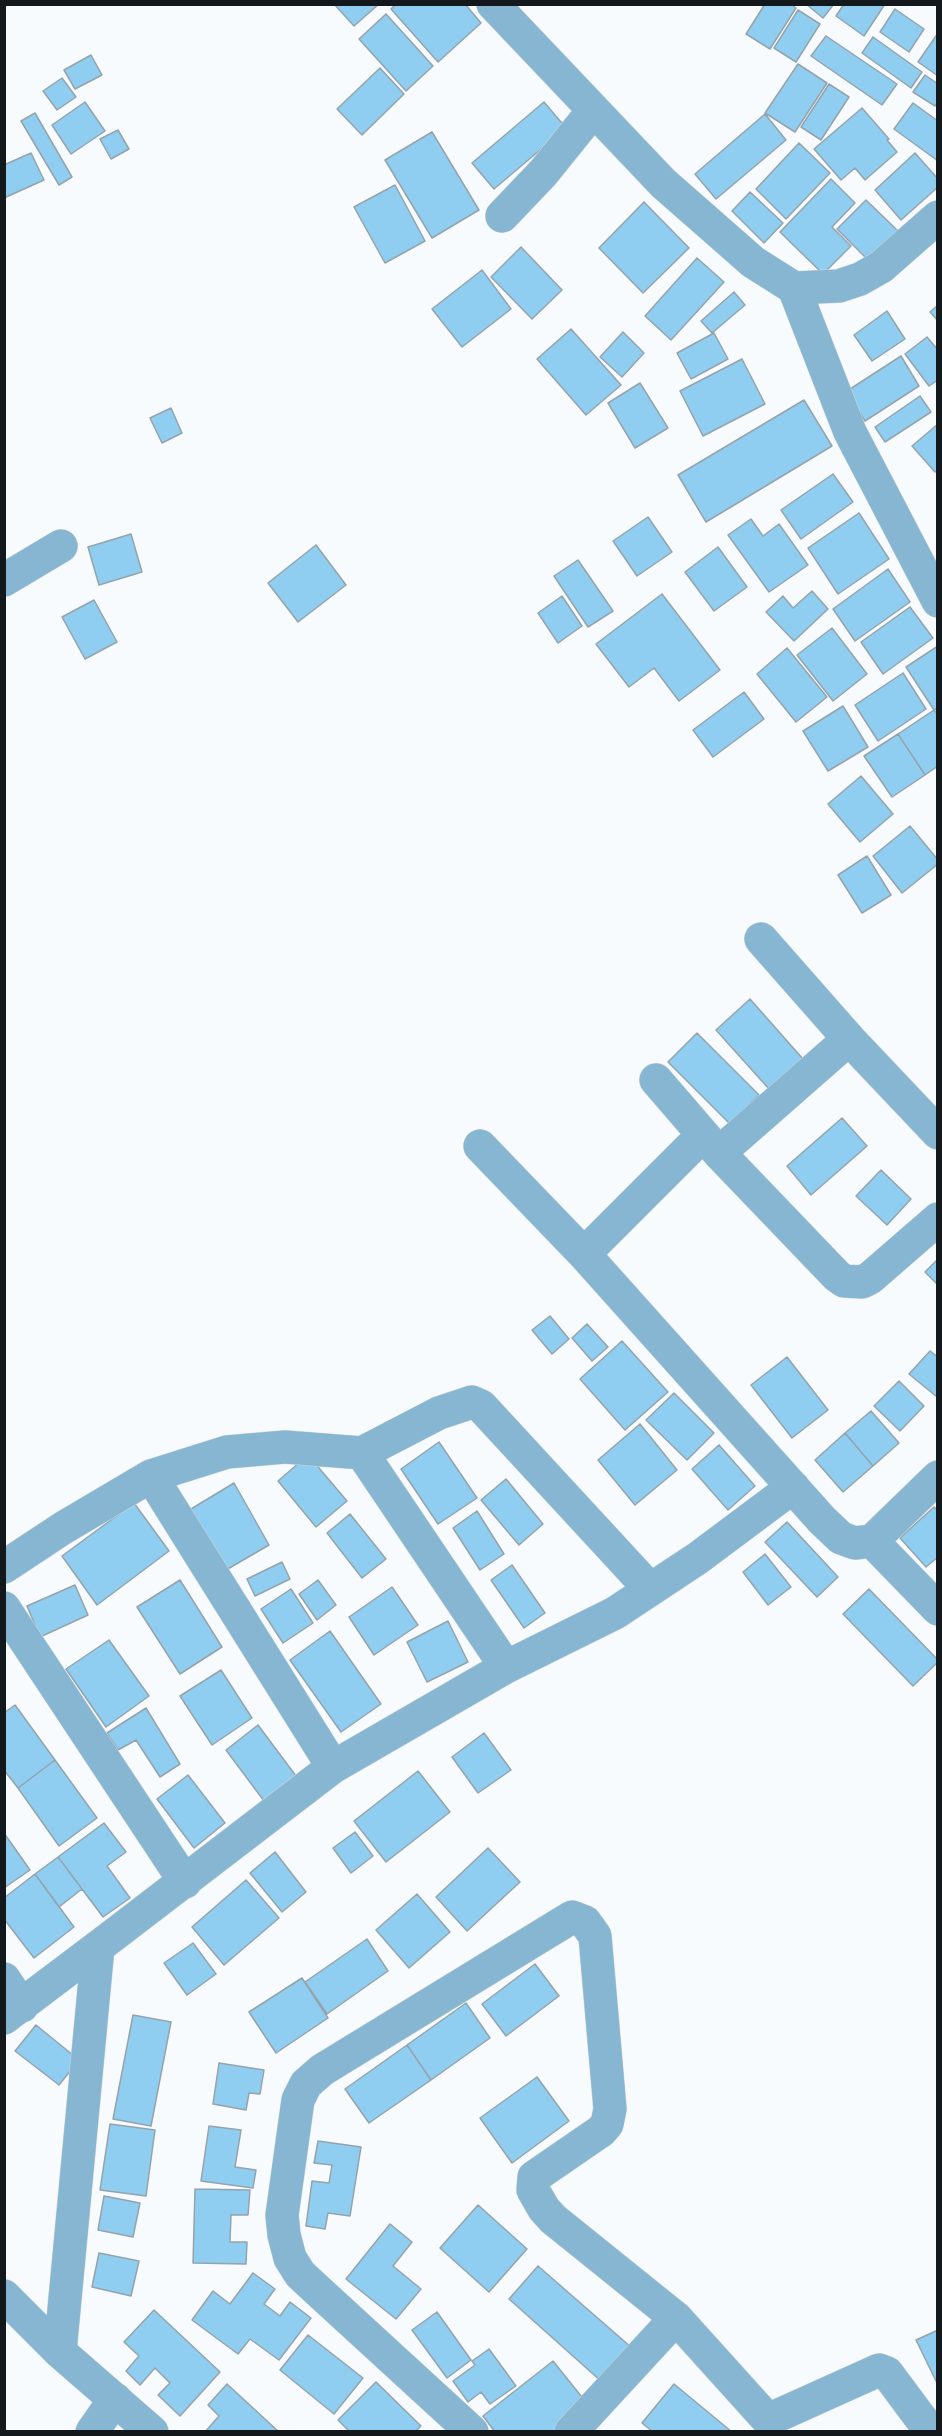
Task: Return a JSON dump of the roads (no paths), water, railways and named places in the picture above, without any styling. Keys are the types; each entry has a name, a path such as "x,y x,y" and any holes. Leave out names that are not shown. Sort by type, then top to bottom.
{"street":[{"path":"493,4 593,111 678,196 753,262 794,288 839,286 860,279 881,267 938,218"},
{"path":"502,216 543,173 593,111"},
{"path":"794,288 850,432 938,601"},
{"path":"4,580 61,546"},
{"path":"761,939 849,1039 938,1133"},
{"path":"584,1254 711,1144 849,1039"},
{"path":"656,1080 711,1144 844,1281 862,1282 870,1278 938,1219"},
{"path":"480,1146 584,1254 793,1487 842,1538 855,1543 872,1541 938,1478"},
{"path":"4,1568 63,1528 151,1476 227,1452 285,1447 362,1453 438,1413 472,1402 482,1406 649,1588"},
{"path":"362,1453 506,1667"},
{"path":"151,1476 333,1767"},
{"path":"10,2001 98,1947 333,1767 506,1667 615,1613 698,1557 793,1487"},
{"path":"872,1541 938,1609"},
{"path":"4,1608 185,1882"},
{"path":"472,2432 300,2274 290,2258 282,2215 298,2100 306,2084 322,2070 572,1917 585,1922 595,1936 610,2109 607,2124 601,2131 540,2170 534,2177 533,2190 553,2219 676,2318 774,2426 879,2370 887,2373 931,2432"},
{"path":"60,2352 98,1947"},
{"path":"4,2296 60,2352 152,2432"},
{"path":"571,2432 676,2318"},
{"path":"92,2432 115,2399"}]}
